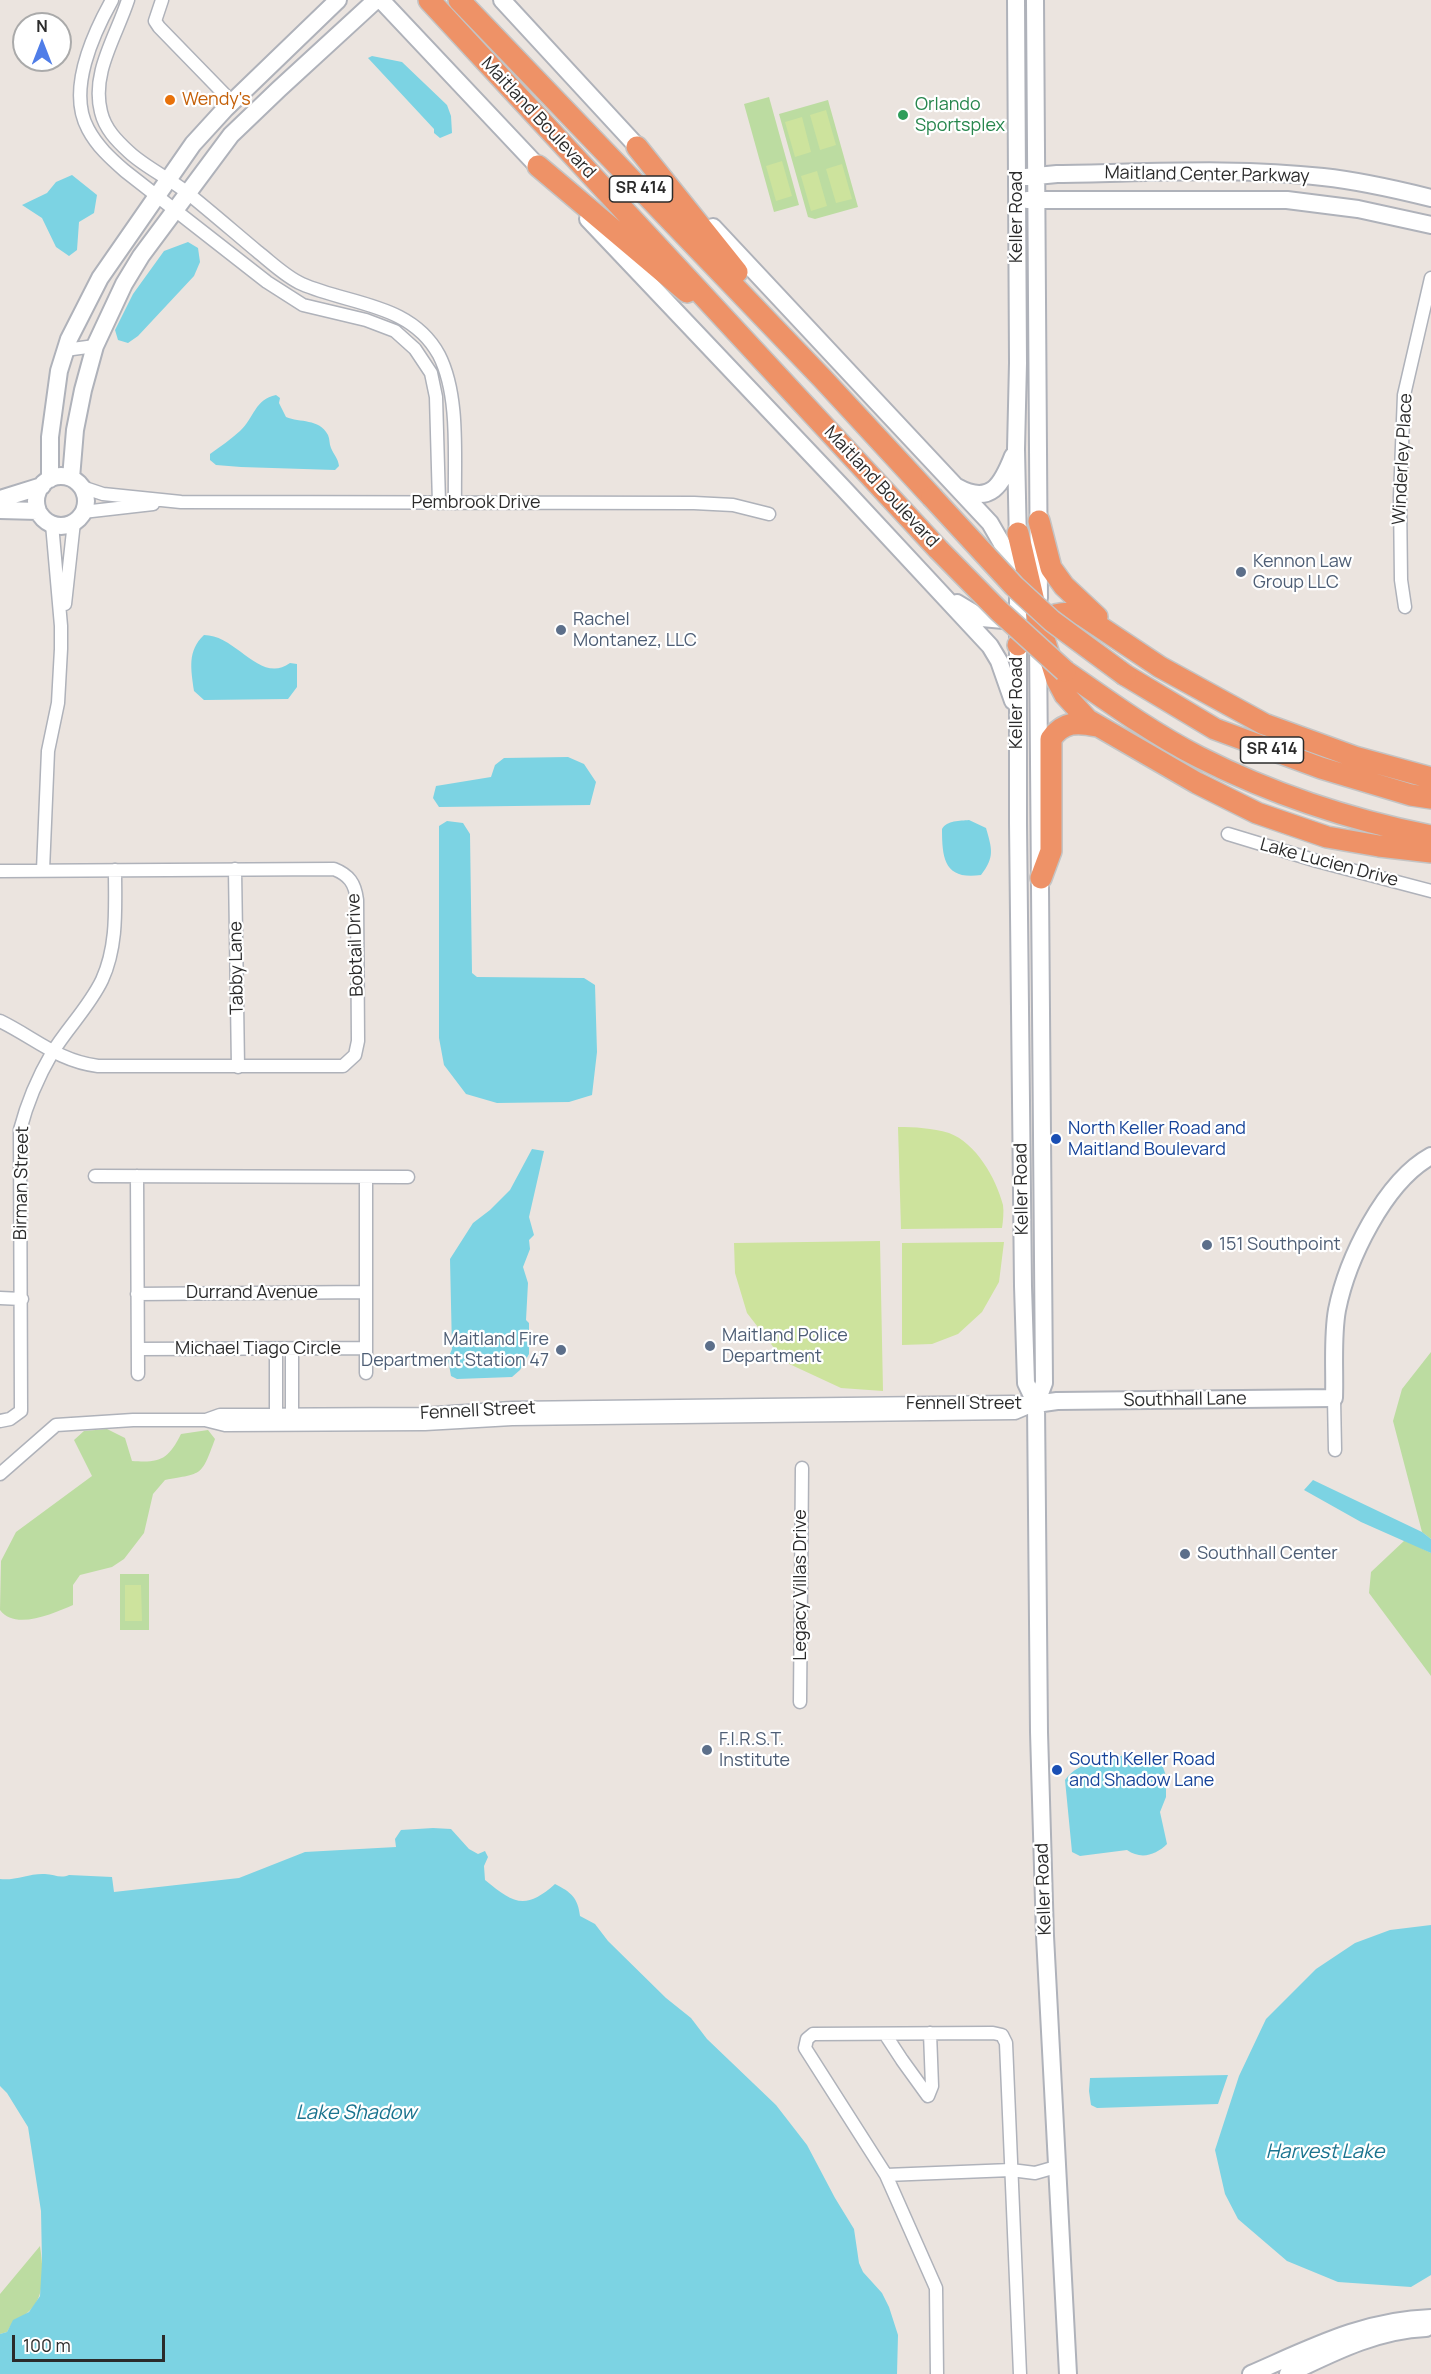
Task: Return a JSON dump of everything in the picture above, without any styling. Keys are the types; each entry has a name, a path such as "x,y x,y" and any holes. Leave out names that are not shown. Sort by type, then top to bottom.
{"highway":[{"name":"Maitland Boulevard","path":"429,0 938,549 999,611 1065,671 1135,719 1198,756 1269,789 1346,816 1431,836"},
{"name":"Maitland Boulevard","path":"459,0 822,378 1014,586 1052,621 1125,675 1215,729 1321,768 1411,795 1431,798"},
{"path":"637,147 822,378"},
{"path":"538,166 659,271 735,329"},
{"path":"1040,521 1051,568 1064,586 1112,633"},
{"path":"1018,533 1031,620 1065,695 1088,720 1197,783 1257,813 1328,837 1431,852"},
{"path":"1031,620 1069,611 1082,615 1160,667 1264,724 1355,757 1431,778"},
{"path":"1041,878 1051,851 1051,739 1057,730 1073,723 1097,726"}],"street":[{"path":"112,0 88,50 81,75 81,102 86,126 102,151 174,211 267,282 303,304 363,319 395,331 415,349 431,373 436,397 438,503"},
{"path":"128,0 105,58 97,86 101,114 111,134 132,154 169,179 300,283 327,293 369,303 396,315 418,329 438,354 449,380 453,410 455,503"},
{"path":"162,0 155,21 159,27 232,102"},
{"path":"79,518 60,526 52,524 38,511 37,494 46,482 54,398 67,345 100,278 193,144 232,102 338,0"},
{"path":"77,483 75,430 95,346 124,284 141,256 231,135 376,0"},
{"path":"381,0 990,646 999,661 1017,712"},
{"path":"502,0 990,524 1002,542 1018,583"},
{"name":"Keller Road","path":"1016,0 1018,583 1031,620 1041,878 1044,1383 1036,1404 1039,1732 1046,1947 1068,2374"},
{"name":"Keller Road","path":"1035,0 1040,521 1031,620 1017,712 1026,1383 1036,1404"},
{"path":"1242,199 1253,172"},
{"path":"1253,172 1259,199"},
{"name":"Maitland Center Parkway","path":"1017,179 1057,174 1253,172 1322,176 1387,187 1431,198"},
{"name":"Maitland Center Parkway","path":"1017,199 1259,199 1335,205 1431,225"},
{"name":"Winderley Place","path":"1405,607 1401,580 1400,509 1400,448 1404,395 1431,278"},
{"path":"67,345 95,346"},
{"path":"954,485 973,493 981,494 994,490 1004,479 1016,449"},
{"path":"0,499 63,476 77,483 86,496 79,518 61,626 58,702 48,751 43,870"},
{"name":"Pembrook Drive","path":"77,483 103,494 182,502 694,503 733,505 769,514"},
{"name":"Pembrook Drive","path":"79,518 182,502"},
{"path":"0,510 38,511"},
{"path":"52,524 61,626"},
{"path":"930,581 969,612 982,618 1031,620"},
{"name":"Lake Lucien Drive","path":"1228,834 1317,861 1431,891"},
{"name":"Tabby Lane","path":"235,869 238,1067"},
{"name":"Bobtail Drive","path":"0,871 334,869 346,874 355,887 358,1041 355,1055 343,1066 98,1066 78,1064 52,1053 0,1021"},
{"name":"Birman Street","path":"0,1422 21,1412 20,1130 28,1102 52,1053 87,1006 102,978 111,950 115,926 115,870"},
{"path":"1019,905 1041,905"},
{"path":"1021,1109 1041,1108"},
{"path":"1335,1450 1337,1311 1361,1239 1375,1213 1398,1185 1431,1156"},
{"path":"95,1176 408,1177"},
{"path":"136,1176 138,1374"},
{"name":"Michael Tiago Circle","path":"138,1349 366,1348 366,1177"},
{"name":"Durrand Avenue","path":"137,1294 366,1292"},
{"path":"0,1298 22,1299"},
{"path":"276,1348 276,1419"},
{"path":"292,1348 292,1419"},
{"path":"366,1348 366,1373"},
{"path":"276,1377 292,1377"},
{"name":"Southhall Lane","path":"1036,1404 1057,1401 1334,1398"},
{"name":"Fennell Street","path":"2,1472 56,1425 133,1420 205,1420 225,1425 276,1419 424,1424 512,1413 698,1411 1012,1402 1036,1404"},
{"name":"Legacy Villas Drive","path":"800,1702 802,1468"},
{"path":"937,2374 936,2288 886,2175 805,2048 807,2039 813,2034 993,2032 1002,2035 1006,2043 1020,2374"},
{"path":"885,2034 928,2096 932,2086 930,2033"},
{"path":"886,2175 1011,2170 1035,2173 1056,2167"},
{"path":"1251,2374 1345,2333 1403,2319 1431,2318"},
{"path":"1288,2374 1360,2341 1385,2334 1431,2328"}],"green space":[{"path":"769,97 799,205 774,212 744,104"},
{"path":"828,100 858,207 815,219 808,217 779,114"},
{"path":"826,110 836,145 820,150 810,115"},
{"path":"802,117 811,152 795,157 785,122"},
{"path":"782,161 792,196 776,201 766,166"},
{"path":"842,164 852,199 836,203 826,169"},
{"path":"817,171 827,206 811,211 801,176"},
{"path":"898,1127 943,1131 968,1145 984,1163 1000,1195 1003,1205 1002,1228 901,1229"},
{"path":"880,1241 883,1391 841,1388 785,1362 747,1313 735,1273 734,1243"},
{"path":"1004,1242 999,1282 982,1312 958,1334 932,1344 902,1345 902,1243"},
{"path":"1431,1352 1431,1539 1422,1532 1393,1421 1402,1389"},
{"path":"107,1429 125,1438 132,1461 162,1458 172,1449 181,1434 208,1430 215,1439 207,1460 199,1471 165,1480 153,1494 144,1533 124,1559 112,1567 80,1575 73,1585 73,1605 25,1620 7,1616 0,1610 1,1561 16,1532 92,1476 74,1440 84,1431"},
{"path":"1405,1540 1431,1553 1431,1676 1369,1593 1371,1572"},
{"path":"120,1574 149,1574 149,1630 120,1630"},
{"path":"125,1585 141,1585 142,1621 125,1621"},
{"path":"40,2246 42,2282 38,2299 33,2307 14,2322 7,2332 0,2334 0,2294"}],"water":[{"path":"372,56 402,62 447,105 451,116 452,133 440,138 434,133 434,129 368,58"},
{"path":"72,175 97,195 94,213 79,222 77,250 69,256 56,247 42,218 22,205 47,193 56,182"},
{"path":"188,242 198,248 200,262 194,276 138,336 128,343 118,340 115,330 133,294 164,251"},
{"path":"276,395 280,398 279,403 286,417 314,423 328,435 339,466 335,470 216,465 210,460 210,454 245,426 263,400"},
{"path":"204,635 227,642 258,664 269,668 279,668 290,663 297,664 297,687 288,699 204,700 194,691 191,668 195,647"},
{"path":"568,757 584,764 596,782 590,805 439,807 433,798 436,786 491,777 495,765 504,758"},
{"path":"969,820 986,828 990,842 989,863 981,875 969,876 953,871 948,866 943,850 942,829 944,826 950,822"},
{"path":"447,821 463,823 470,834 472,973 477,977 584,978 595,985 597,1052 592,1095 569,1102 497,1103 466,1094 444,1065 439,1038 439,826"},
{"path":"532,1149 544,1151 529,1217 534,1235 529,1240 530,1249 523,1267 528,1283 526,1320 529,1323 529,1354 520,1370 512,1377 457,1379 451,1376 448,1359 452,1349 450,1259 473,1223 510,1190"},
{"path":"1313,1480 1422,1532 1431,1539 1431,1553 1361,1522 1304,1490"},
{"path":"1124,1755 1150,1757 1162,1764 1166,1776 1166,1797 1160,1812 1167,1844 1148,1855 1138,1855 1127,1850 1080,1856 1072,1852 1065,1780 1084,1765"},
{"name":"Lake Shadow","path":"451,1829 469,1849 478,1854 485,1851 488,1857 484,1866 485,1880 512,1898 527,1901 545,1893 555,1884 569,1893 578,1905 580,1916 595,1924 608,1941 666,1998 691,2018 707,2039 776,2105 807,2145 854,2229 859,2263 863,2272 882,2293 898,2335 897,2374 0,2374 0,2334 7,2332 13,2320 29,2312 40,2296 42,2262 41,2211 28,2127 7,2093 0,2086 0,1879 39,1874 112,1877 114,1892 239,1878 305,1852 396,1847 395,1839 401,1830"},
{"name":"Harvest Lake","path":"1431,1925 1431,2275 1411,2287 1338,2282 1287,2261 1238,2219 1225,2194 1215,2150 1239,2076 1266,2019 1316,1969 1355,1943 1390,1930"},
{"path":"1228,2075 1218,2104 1097,2108 1091,2105 1090,2078"}],"place":[{"name":"Wendy's","path":"170,100"},
{"name":"Orlando Sportsplex","path":"903,115"},
{"name":"Kennon Law Group LLC","path":"1241,572"},
{"name":"Rachel Montanez, LLC","path":"561,630"},
{"name":"North Keller Road and Maitland Boulevard","path":"1056,1139"},
{"name":"151 Southpoint","path":"1207,1245"},
{"name":"Maitland Police Department","path":"710,1346"},
{"name":"Maitland Fire Department Station 47","path":"561,1350"},
{"name":"Southhall Center","path":"1185,1554"},
{"name":"F.I.R.S.T. Institute","path":"707,1750"},
{"name":"South Keller Road and Shadow Lane","path":"1057,1770"}]}
